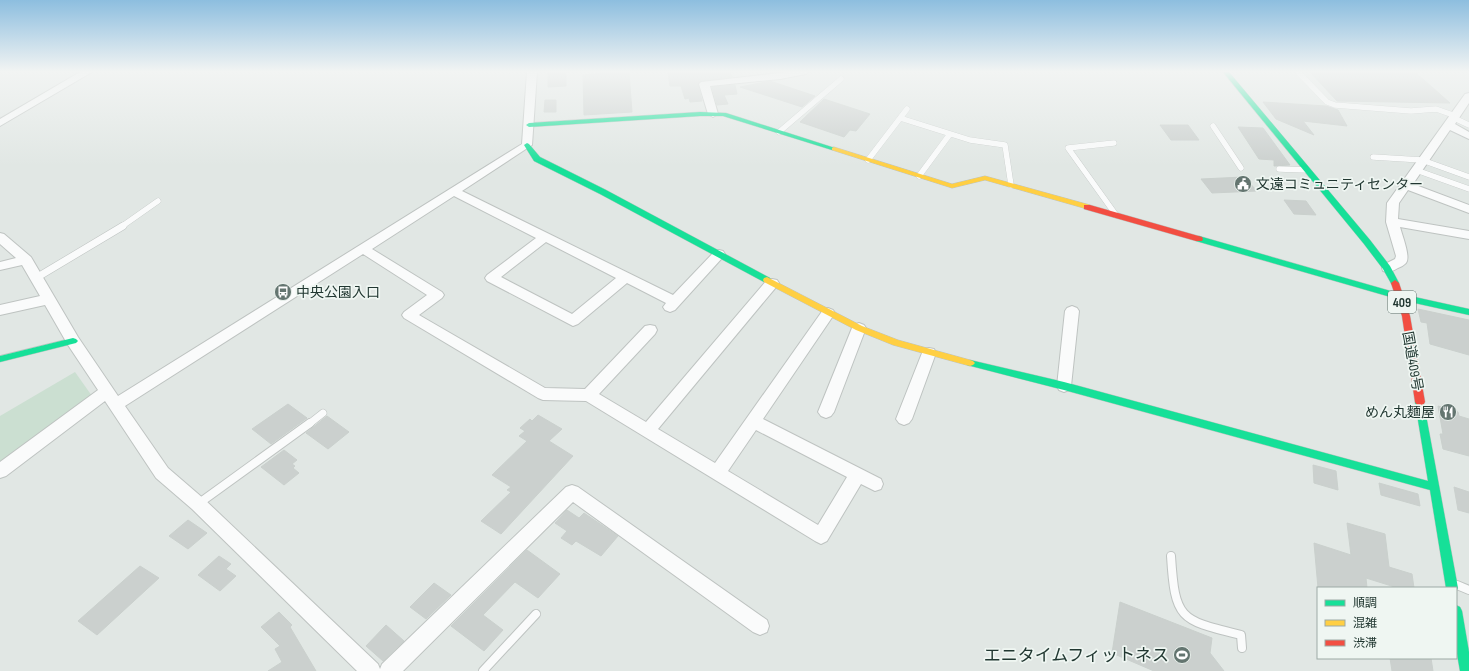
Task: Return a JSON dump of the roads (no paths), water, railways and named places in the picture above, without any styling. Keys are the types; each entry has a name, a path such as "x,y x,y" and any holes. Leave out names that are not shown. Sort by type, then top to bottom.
{"main road":[{"name":"国道409号","path":"1252,103 1388,268 1401,297 1406,316 1452,586"},
{"path":"529,125 724,114 952,186 985,178 1401,297 1469,312"},
{"path":"527,145 537,159 859,328 896,342 929,353 1064,386 1435,487"},
{"path":"0,358 73,341"},
{"path":"1457,616 1466,657 1466,671"}],"street":[{"path":"0,123 34,103"},
{"path":"0,471 111,399 362,248 527,145 530,103"},
{"path":"709,103 712,114"},
{"path":"1388,268 1401,261 1402,256 1392,222 1393,203 1419,165 1458,120 1466,103"},
{"path":"1458,120 1469,136"},
{"path":"1406,186 1469,209"},
{"path":"453,191 626,277 673,305 718,254"},
{"path":"1392,222 1469,235"},
{"path":"0,237 26,260 73,341 162,473 198,504 371,671"},
{"path":"545,237 492,278 573,321 626,277"},
{"path":"362,248 437,295 409,315 543,394 589,395 821,536 857,476"},
{"path":"0,266 26,260"},
{"path":"648,431 772,283"},
{"path":"0,310 48,299"},
{"path":"1064,386 1072,311"},
{"path":"717,473 828,312"},
{"path":"826,412 859,328"},
{"path":"589,395 650,330"},
{"path":"904,419 929,353"},
{"path":"753,421 875,484"},
{"path":"389,671 572,492 760,626"}],"lane":[{"path":"779,132 813,103"},
{"path":"1331,103 1335,105 1411,111 1436,109 1469,126"},
{"path":"868,160 906,109"},
{"path":"900,118 970,140 1005,145 1011,185"},
{"path":"1213,126 1242,168"},
{"path":"919,176 950,134"},
{"path":"1114,143 1068,148 1116,215"},
{"path":"1373,157 1419,165 1469,177"},
{"path":"1419,165 1469,189"},
{"path":"1279,169 1307,170"},
{"path":"36,278 102,240 142,214 158,201"},
{"path":"198,504 323,413"},
{"path":"1171,556 1174,592 1178,606 1191,620 1241,635 1242,648"},
{"path":"1457,587 1469,590"},
{"path":"483,671 536,614"}],"place":[{"name":"文遠コミュニティセンター","path":"1243,184"},
{"name":"中央公園入口","path":"283,292"},
{"name":"めん丸麵屋","path":"1448,412"},
{"name":"エニタイムフィットネス","path":"1182,655"}]}
